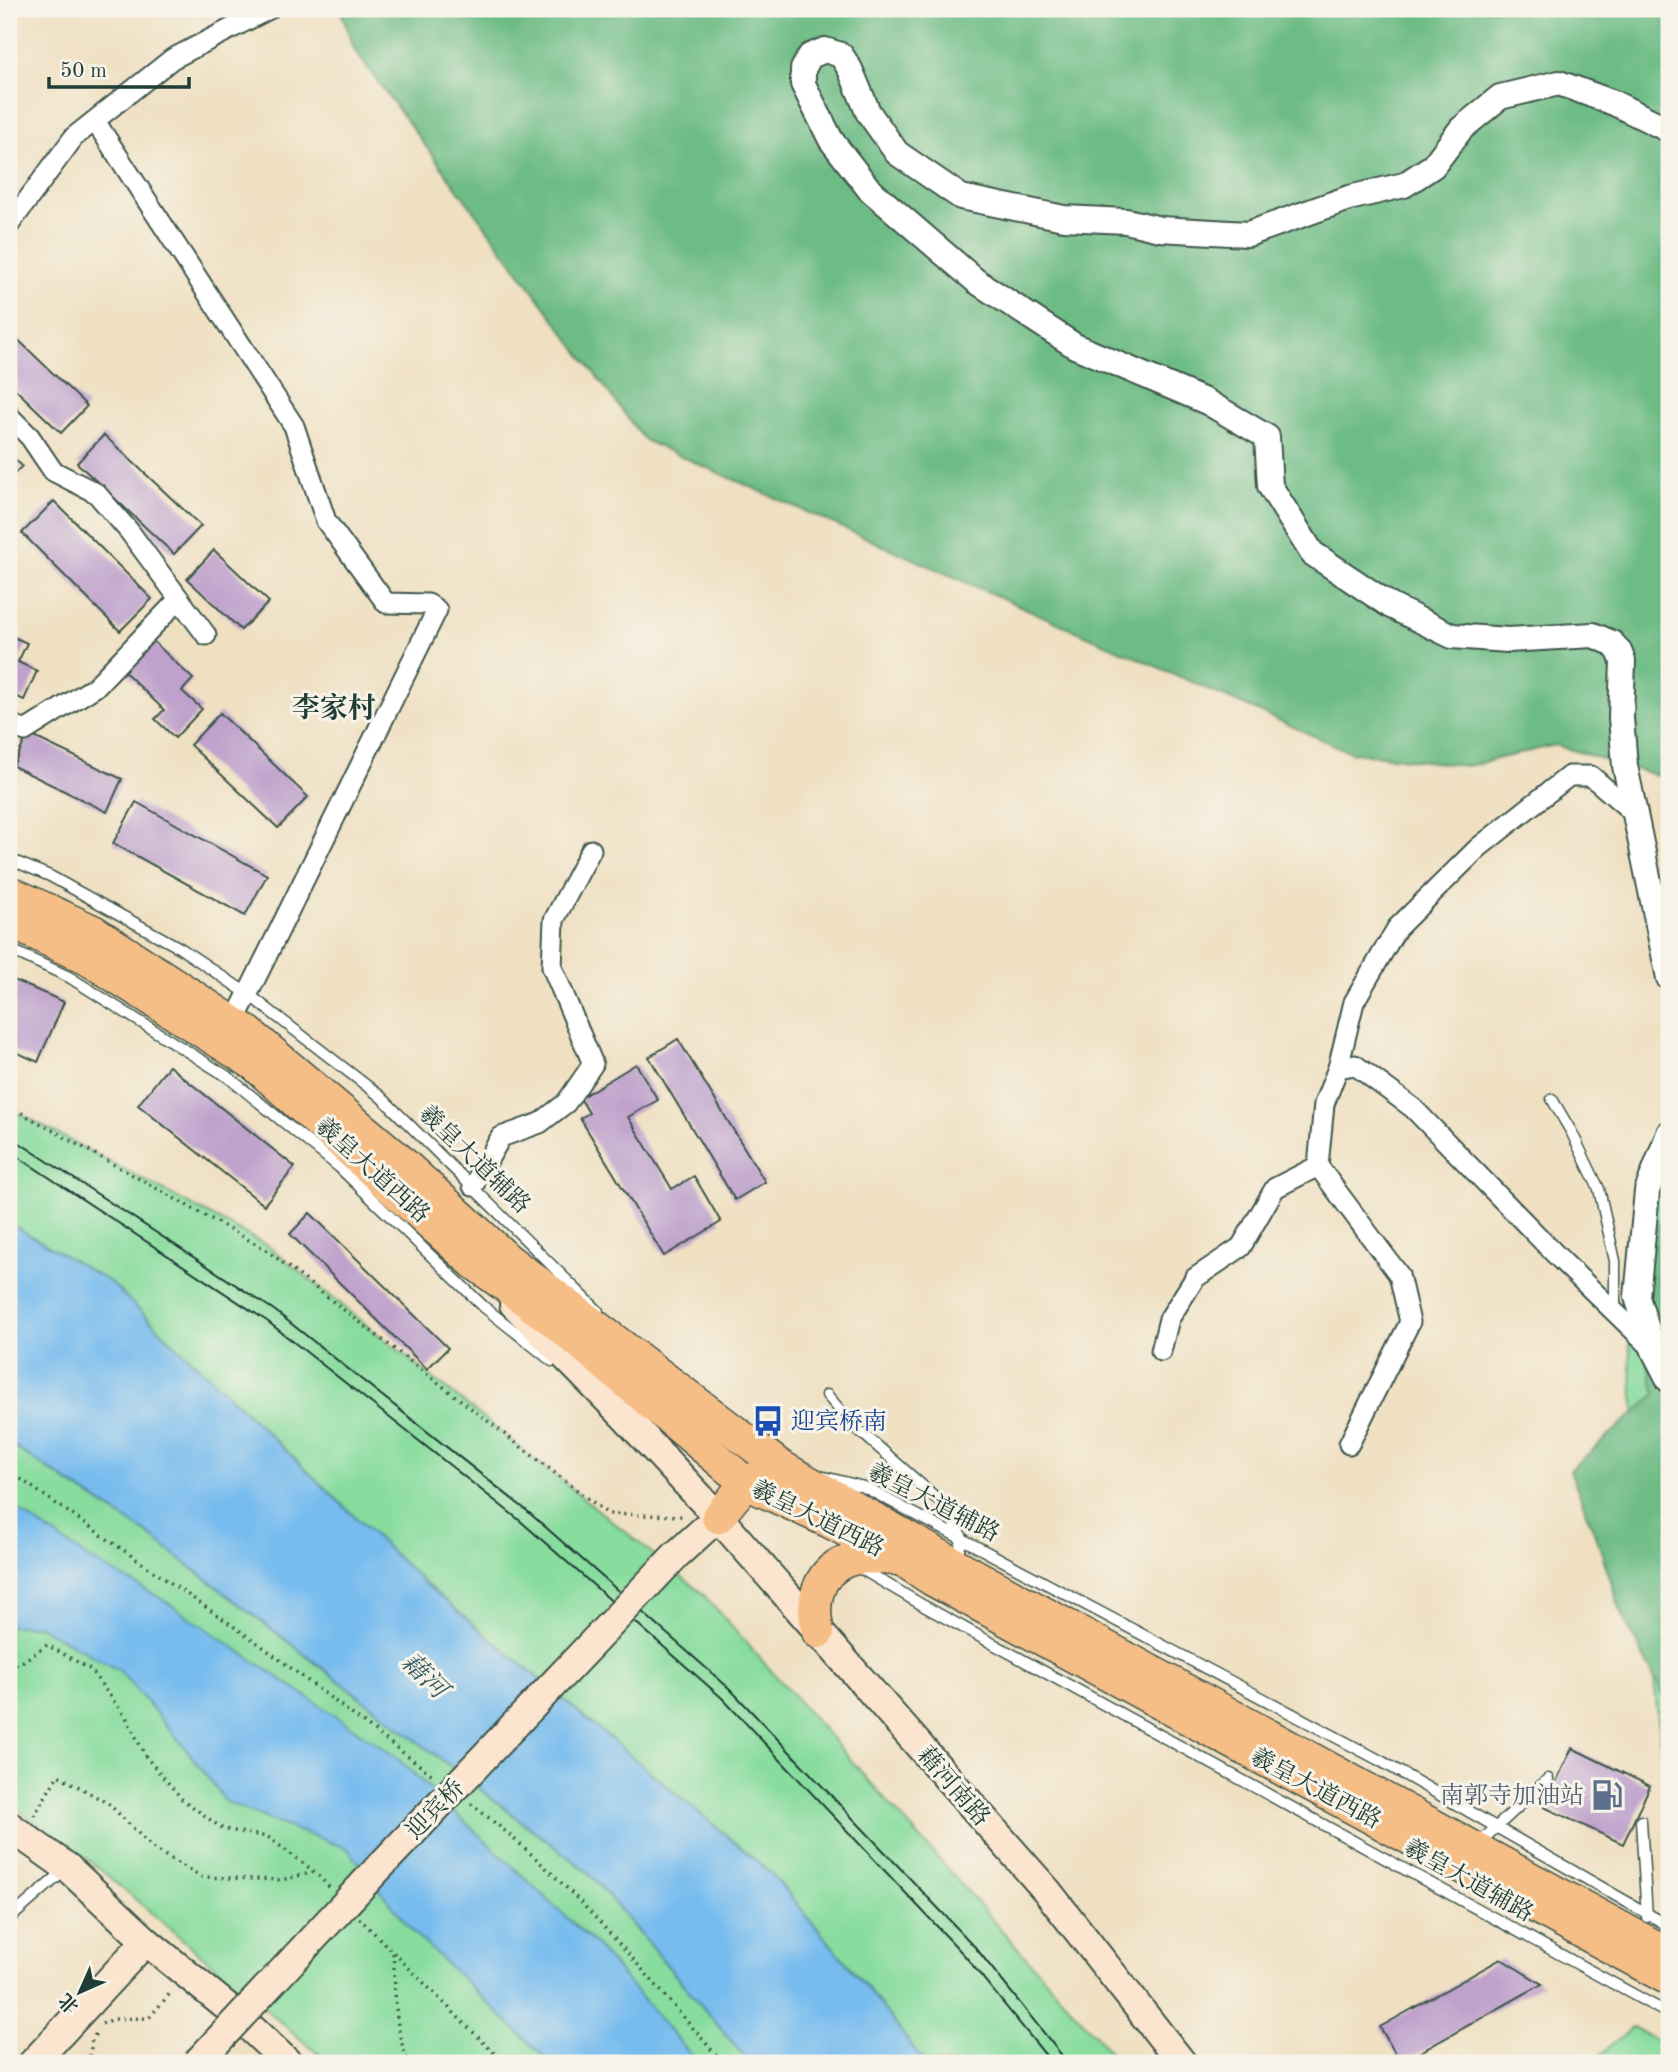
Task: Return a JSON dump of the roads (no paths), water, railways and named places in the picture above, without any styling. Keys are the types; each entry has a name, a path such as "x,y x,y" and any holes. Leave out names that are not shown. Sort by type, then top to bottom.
{"main road":[{"name":"羲皇大道西路","path":"9,892 93,931 249,1033 396,1157 507,1259 780,1466 958,1551 1659,1934"},
{"name":"羲皇大道西路","path":"9,921 88,959 254,1064 474,1263 551,1319 746,1483 839,1543 901,1559 933,1580 1669,1979"},
{"name":"藉河南路","path":"474,1263 627,1419 718,1517 1047,1891 1182,2063"},
{"path":"718,1517 746,1483 780,1466"},
{"name":"迎宾桥","path":"197,2063 676,1556 718,1517"},
{"path":"818,1632 814,1598 821,1582 832,1569 839,1543 869,1558 901,1559"},
{"path":"16,1831 68,1868 146,1941 237,2015 288,2063"},
{"path":"33,2063 146,1941"}],"street":[{"path":"9,225 74,137 172,59 269,9"},
{"path":"1669,130 1614,103 1559,83 1500,97 1461,129 1433,166 1404,185 1349,198 1248,234 1160,229 1126,221 1065,218 961,197 897,153 868,113 850,69 841,55 825,50 817,52 806,62 802,76 803,84 831,140 869,189 976,281 1075,346 1207,402 1266,437 1270,486 1312,553 1391,606 1452,636 1508,640 1593,635 1612,643 1623,660 1621,718 1625,765 1669,978"},
{"path":"95,121 294,426 326,521 386,603 428,604 437,610 234,1022"},
{"path":"9,416 30,437 53,471 96,493 129,531 206,635"},
{"path":"9,723 24,730 94,687 178,600"},
{"path":"1349,1444 1410,1322 1399,1275 1318,1166 1324,1104 1338,1068 1354,1002 1397,928 1478,848 1569,776 1591,776 1635,814"},
{"path":"473,1186 500,1137 540,1123 566,1103 593,1064 552,967 554,920 591,850"},
{"path":"1338,1068 1354,1065 1413,1108 1654,1350"},
{"path":"1669,1133 1647,1191 1637,1297 1654,1350 1669,1380"},
{"path":"1161,1351 1169,1319 1195,1278 1241,1247 1275,1188 1318,1166"}],"lane":[{"name":"羲皇大道辅路","path":"9,859 50,876 180,948 248,994 380,1096 620,1332 780,1466"},
{"path":"9,949 69,977 228,1077 339,1167 484,1307 627,1419"},
{"path":"1552,1099 1599,1189 1615,1261 1615,1312"},
{"path":"827,1395 851,1423 943,1504 958,1551"},
{"name":"羲皇大道辅路","path":"839,1543 924,1606 1669,2014"},
{"path":"1485,1837 1548,1779"},
{"path":"1641,1821 1659,1934"},
{"path":"9,1919 68,1868"}],"water":[{"name":"藉河","path":"9,1223 111,1283 424,1583 771,1873 868,1989 925,2063 750,2063 589,1873 148,1534 9,1443"},
{"path":"9,1504 90,1559 164,1600 396,1757 596,1945 698,2063 551,2063 413,1932 347,1848 226,1802 183,1745 120,1671 39,1626 9,1626"}],"tram line":[{"path":"9,1136 274,1310 526,1510 730,1689 975,1947 1068,2063"},
{"path":"9,1151 267,1321 518,1519 722,1698 965,1956 1052,2063"}],"place":[{"name":"迎宾桥南","path":"768,1421"},
{"name":"南郭寺加油站","path":"1607,1795"}],"district":[{"name":"李家村","path":"334,707"}]}
